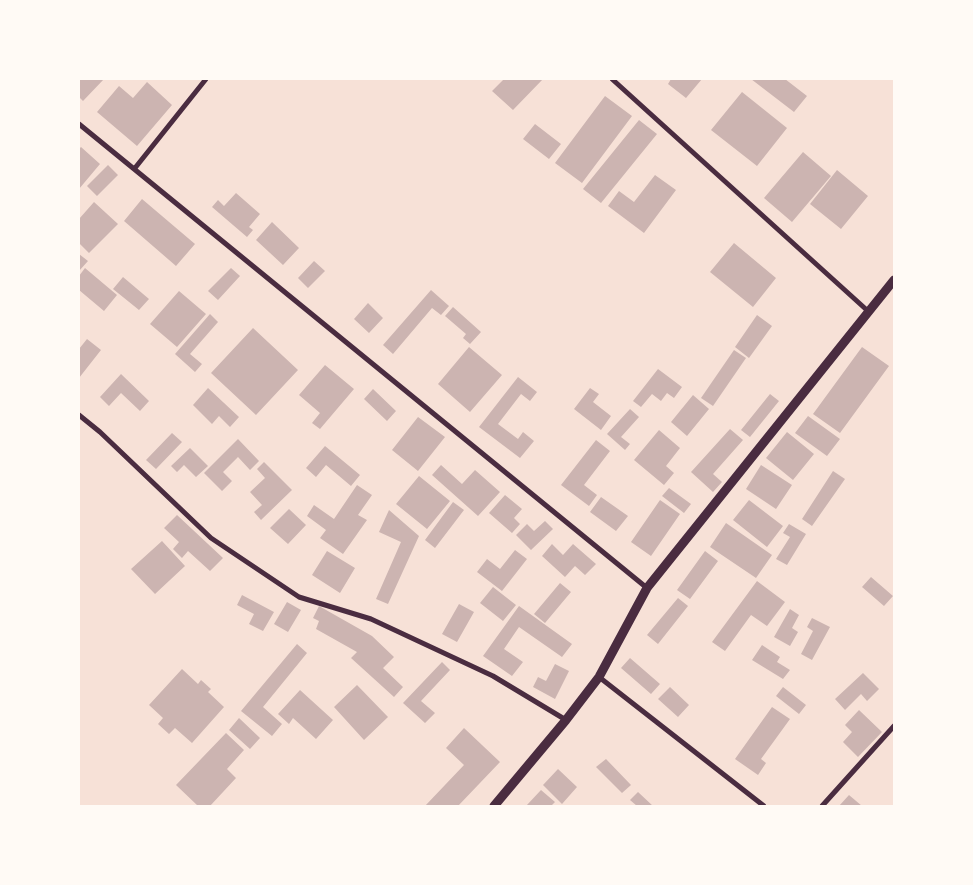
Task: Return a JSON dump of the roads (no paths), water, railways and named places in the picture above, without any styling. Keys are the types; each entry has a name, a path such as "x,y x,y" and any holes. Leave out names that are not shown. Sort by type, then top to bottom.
{"street":[{"path":"135,168 206,79"},
{"path":"612,79 869,313"},
{"path":"79,124 647,588"},
{"path":"494,806 566,720 599,677 647,588 894,280"},
{"path":"79,415 100,432 211,538 298,596 371,619 493,676 566,720"},
{"path":"599,677 764,806"},
{"path":"822,806 894,726"}]}
